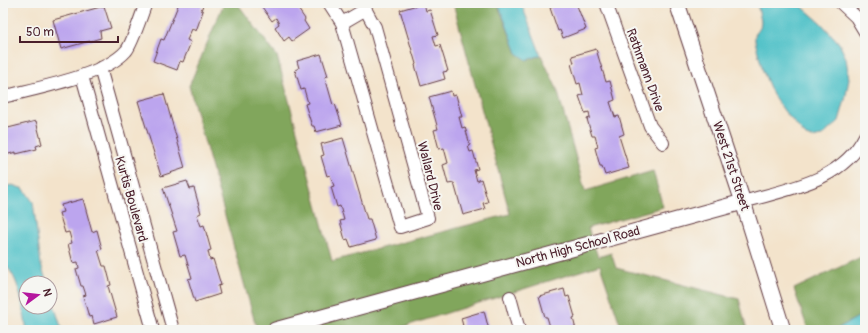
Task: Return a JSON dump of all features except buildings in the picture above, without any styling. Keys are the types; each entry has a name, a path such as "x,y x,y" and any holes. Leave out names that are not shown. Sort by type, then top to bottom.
{"street":[{"path":"3,97 82,76 115,59 127,50 146,3"},
{"name":"Wallard Drive","path":"329,3 342,23 400,227 428,218 375,27 364,6"},
{"name":"Rathmann Drive","path":"606,3 650,126 663,143"},
{"name":"West 21st Street","path":"677,3 743,202 783,330"},
{"path":"841,3 856,18 865,32"},
{"path":"342,23 364,6"},
{"path":"100,68 173,330"},
{"name":"Kurtis Boulevard","path":"82,76 153,330"},
{"name":"North High School Road","path":"275,330 810,183 824,176 845,162 865,136"},
{"path":"107,164 125,160"},
{"path":"134,261 152,256"},
{"path":"510,297 519,330"}],"green space":[{"path":"224,3 237,3 277,56 332,261 510,214 453,3 497,3 517,53 527,60 541,55 557,89 585,191 653,171 663,207 588,228 598,257 611,253 616,268 739,299 747,330 622,330 600,265 393,330 257,330 189,86"},
{"path":"865,255 865,313 835,330 808,330 794,289"}],"water":[{"path":"498,3 521,3 541,55 527,60 517,53"},
{"path":"757,3 798,3 821,23 839,43 846,58 849,79 839,121 822,136 812,138 806,136 785,112 773,95 763,71 755,41 755,35 760,28 761,21"},
{"path":"12,185 24,189 33,202 41,265 44,275 18,275 18,288 14,277 3,262 3,187"},
{"path":"865,313 865,330 835,330"},
{"path":"24,315 57,315 62,330 27,330"}]}
